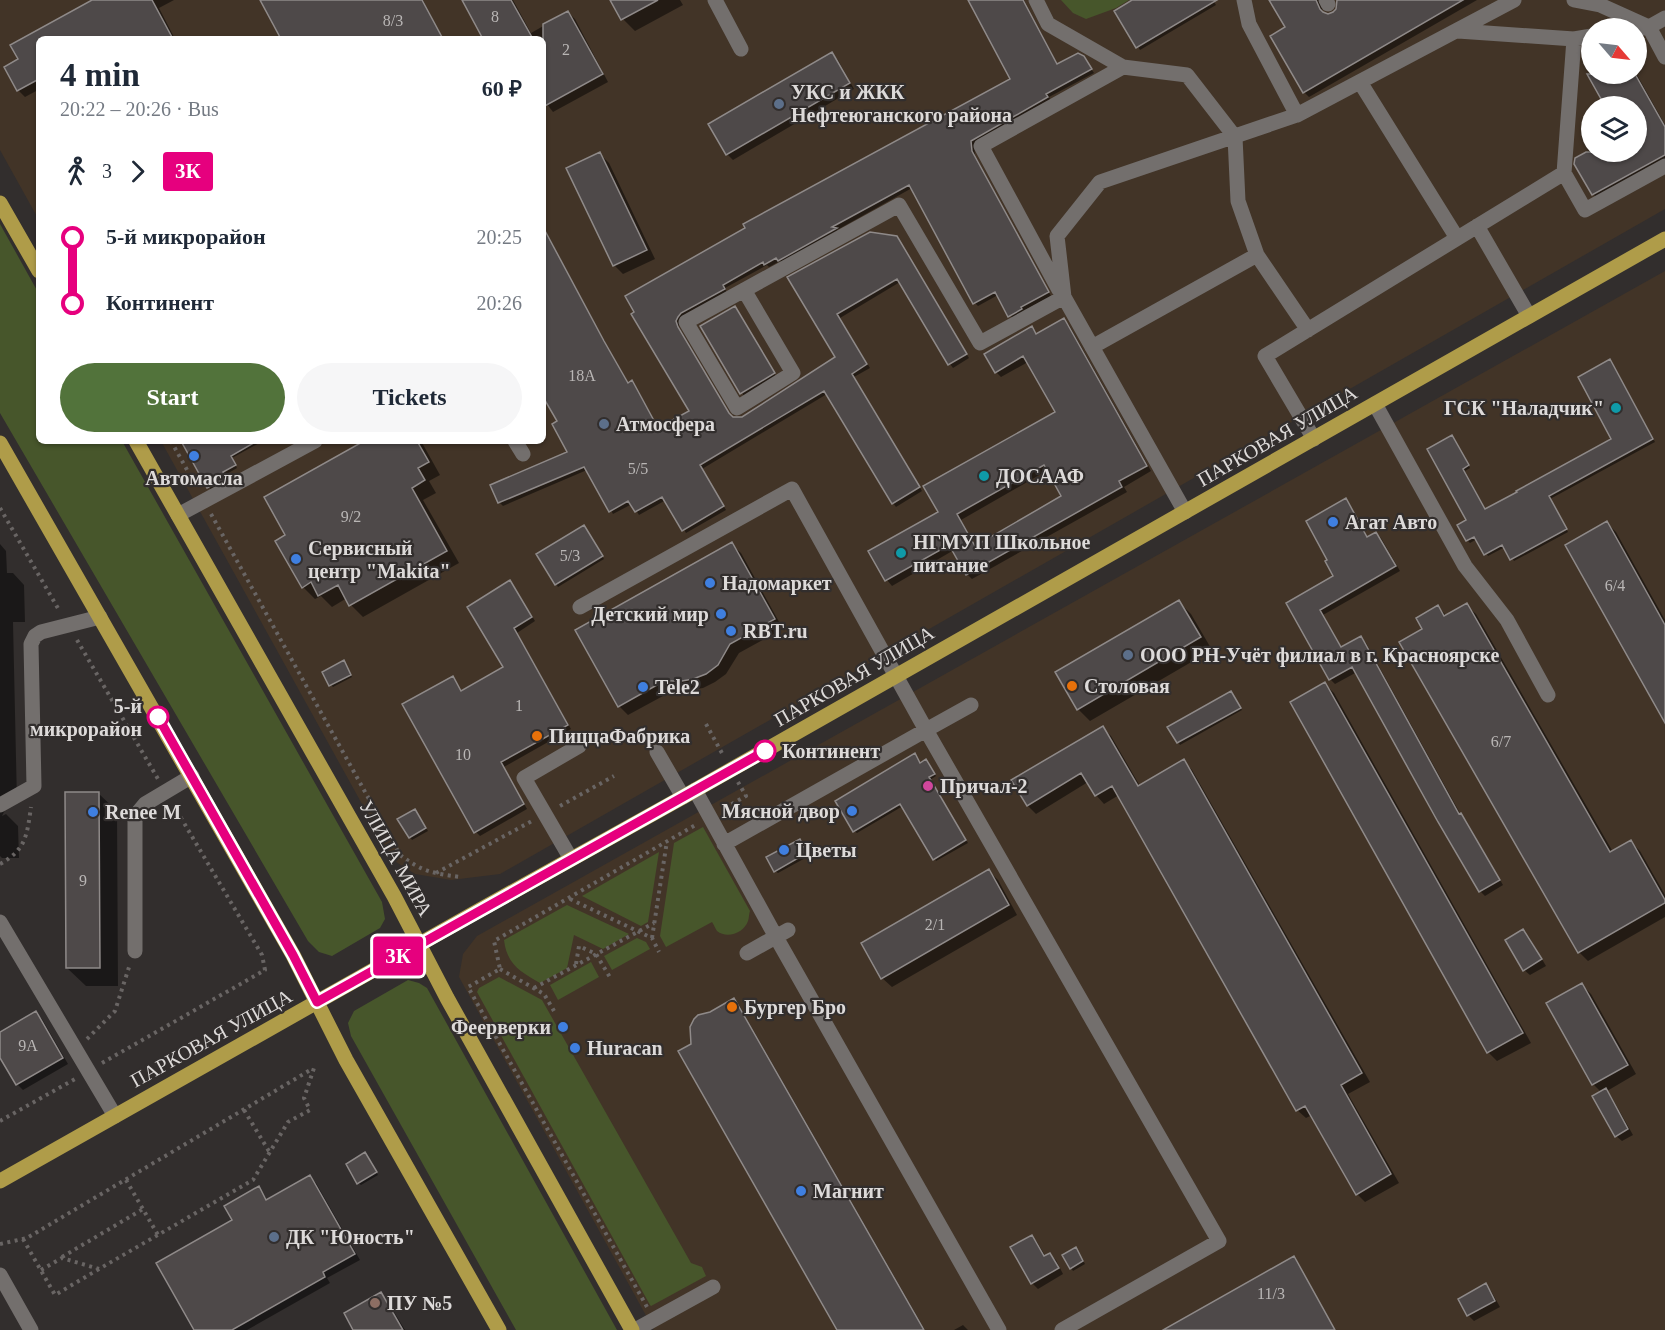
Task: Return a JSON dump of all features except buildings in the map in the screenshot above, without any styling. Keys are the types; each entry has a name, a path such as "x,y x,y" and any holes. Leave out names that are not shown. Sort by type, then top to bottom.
{"main road":[{"path":"0,203 36,266"},
{"name":"ПАРКОВАЯ УЛИЦА","path":"0,1181 689,794 1665,239"},
{"path":"0,443 293,955 346,1060 499,1330"},
{"name":"УЛИЦА МИРА","path":"138,444 394,896 548,1183 634,1330"}],"lane":[{"path":"715,0 741,49"},
{"path":"1036,0 1048,24 1123,67 1187,75 1235,136 1238,201 1257,255 1308,330"},
{"path":"1244,0 1249,24 1298,115"},
{"path":"1064,297 1056,236 1100,182 1298,115 1514,0"},
{"path":"1574,0 1600,5 1624,18"},
{"path":"1647,26 1665,18"},
{"path":"1457,31 1581,38"},
{"path":"1647,33 1665,57"},
{"path":"1574,39 1564,173 1585,210 1665,166"},
{"path":"1123,67 981,146 1185,512"},
{"path":"1360,82 1457,238"},
{"path":"1314,439 1265,356 1564,173"},
{"path":"744,290 793,374 736,408 686,322 744,290 899,205 981,343 1064,297"},
{"path":"1477,226 1529,316"},
{"path":"1092,347 1257,255"},
{"path":"1375,404 1465,566 1507,620 1548,695"},
{"path":"178,515 309,444"},
{"path":"580,607 792,489 926,730 1219,1240 1062,1330"},
{"path":"0,805 34,786 31,644 35,636 41,632 100,617"},
{"path":"724,844 971,705"},
{"path":"571,860 524,778 579,746"},
{"path":"657,752 709,817 782,933 999,1330"},
{"path":"135,951 135,816 145,804 192,776"},
{"path":"0,922 115,1116"},
{"path":"747,953 782,933"},
{"path":"0,1276 31,1330"},
{"path":"634,1330 713,1287"}],"path":[{"path":"173,444 400,855 416,868 434,874 460,877"},
{"path":"0,508 262,955 266,970 0,1121"},
{"path":"554,1011 544,994 500,969 494,941 746,796 706,724"},
{"path":"434,874 614,776"},
{"path":"0,864 15,855 27,836 34,786"},
{"path":"659,952 652,938 668,840"},
{"path":"569,899 652,938"},
{"path":"534,988 654,922"},
{"path":"576,965 579,946 596,954 611,979"},
{"path":"77,1051 115,1011 135,951"},
{"path":"500,969 468,987 654,1320"},
{"path":"0,1244 27,1238 314,1068 304,1098 310,1110 288,1122 253,1180 55,1295 23,1239"},
{"path":"244,1110 270,1153"},
{"path":"126,1180 158,1235"},
{"path":"41,1270 143,1209"},
{"path":"62,1258 99,1269"}],"shaded area":[{"path":"0,0 1665,0 1665,209 500,874 451,880 415,874 393,860 163,444 546,444 546,36 36,36 36,215 0,150"},
{"path":"1665,271 1665,1330 654,1330 459,977 463,954 477,936"}],"green space":[{"path":"1061,0 1129,0 1116,8 1086,19 1073,13"},
{"path":"0,224 36,289 36,444 124,444 382,902 385,919 380,928 332,956 319,952 308,941 0,413"},
{"path":"703,827 750,911 748,920 743,929 730,935 717,931 712,922 666,947 660,936 674,843"},
{"path":"659,852 648,922 641,926 582,896"},
{"path":"567,905 629,934 603,949 574,935 567,968 540,983 516,967 508,956 504,940"},
{"path":"637,938 646,942 650,949 612,970 604,956"},
{"path":"591,962 599,977 558,1000 550,985"},
{"path":"499,977 542,1000 691,1263 702,1267 706,1276 650,1305 477,992 479,988"},
{"path":"408,980 427,988 617,1330 516,1330 351,1036 348,1023 354,1011"}],"bus line":[{"name":"3К","path":"158,717 293,955 317,1002 765,751"}],"place":[{"name":"УКС и ЖКК Нефтеюганского района","path":"779,104"},
{"name":"ГСК \"Наладчик\"","path":"1616,408"},
{"name":"Атмосфера","path":"604,424"},
{"name":"Автомасла","path":"194,456"},
{"name":"ДОСААФ","path":"984,476"},
{"name":"Агат Авто","path":"1333,522"},
{"name":"НГМУП Школьное питание","path":"901,553"},
{"name":"Сервисный центр \"Makita\"","path":"296,559"},
{"name":"Надомаркет","path":"710,583"},
{"name":"Детский мир","path":"721,614"},
{"name":"RBT.ru","path":"731,631"},
{"name":"ООО РН-Учёт филиал в г. Красноярске","path":"1128,655"},
{"name":"Столовая","path":"1072,686"},
{"name":"Tele2","path":"643,687"},
{"name":"5-й микрорайон","path":"158,717"},
{"name":"ПиццаФабрика","path":"537,736"},
{"name":"Континент","path":"765,751"},
{"name":"Причал-2","path":"928,786"},
{"name":"Мясной двор","path":"852,811"},
{"name":"Renee M","path":"93,812"},
{"name":"Цветы","path":"784,850"},
{"name":"Бургер Бро","path":"732,1007"},
{"name":"Феерверки","path":"563,1027"},
{"name":"Huracan","path":"575,1048"},
{"name":"Магнит","path":"801,1191"},
{"name":"ДК \"Юность\"","path":"274,1237"},
{"name":"ПУ №5","path":"375,1303"}]}
